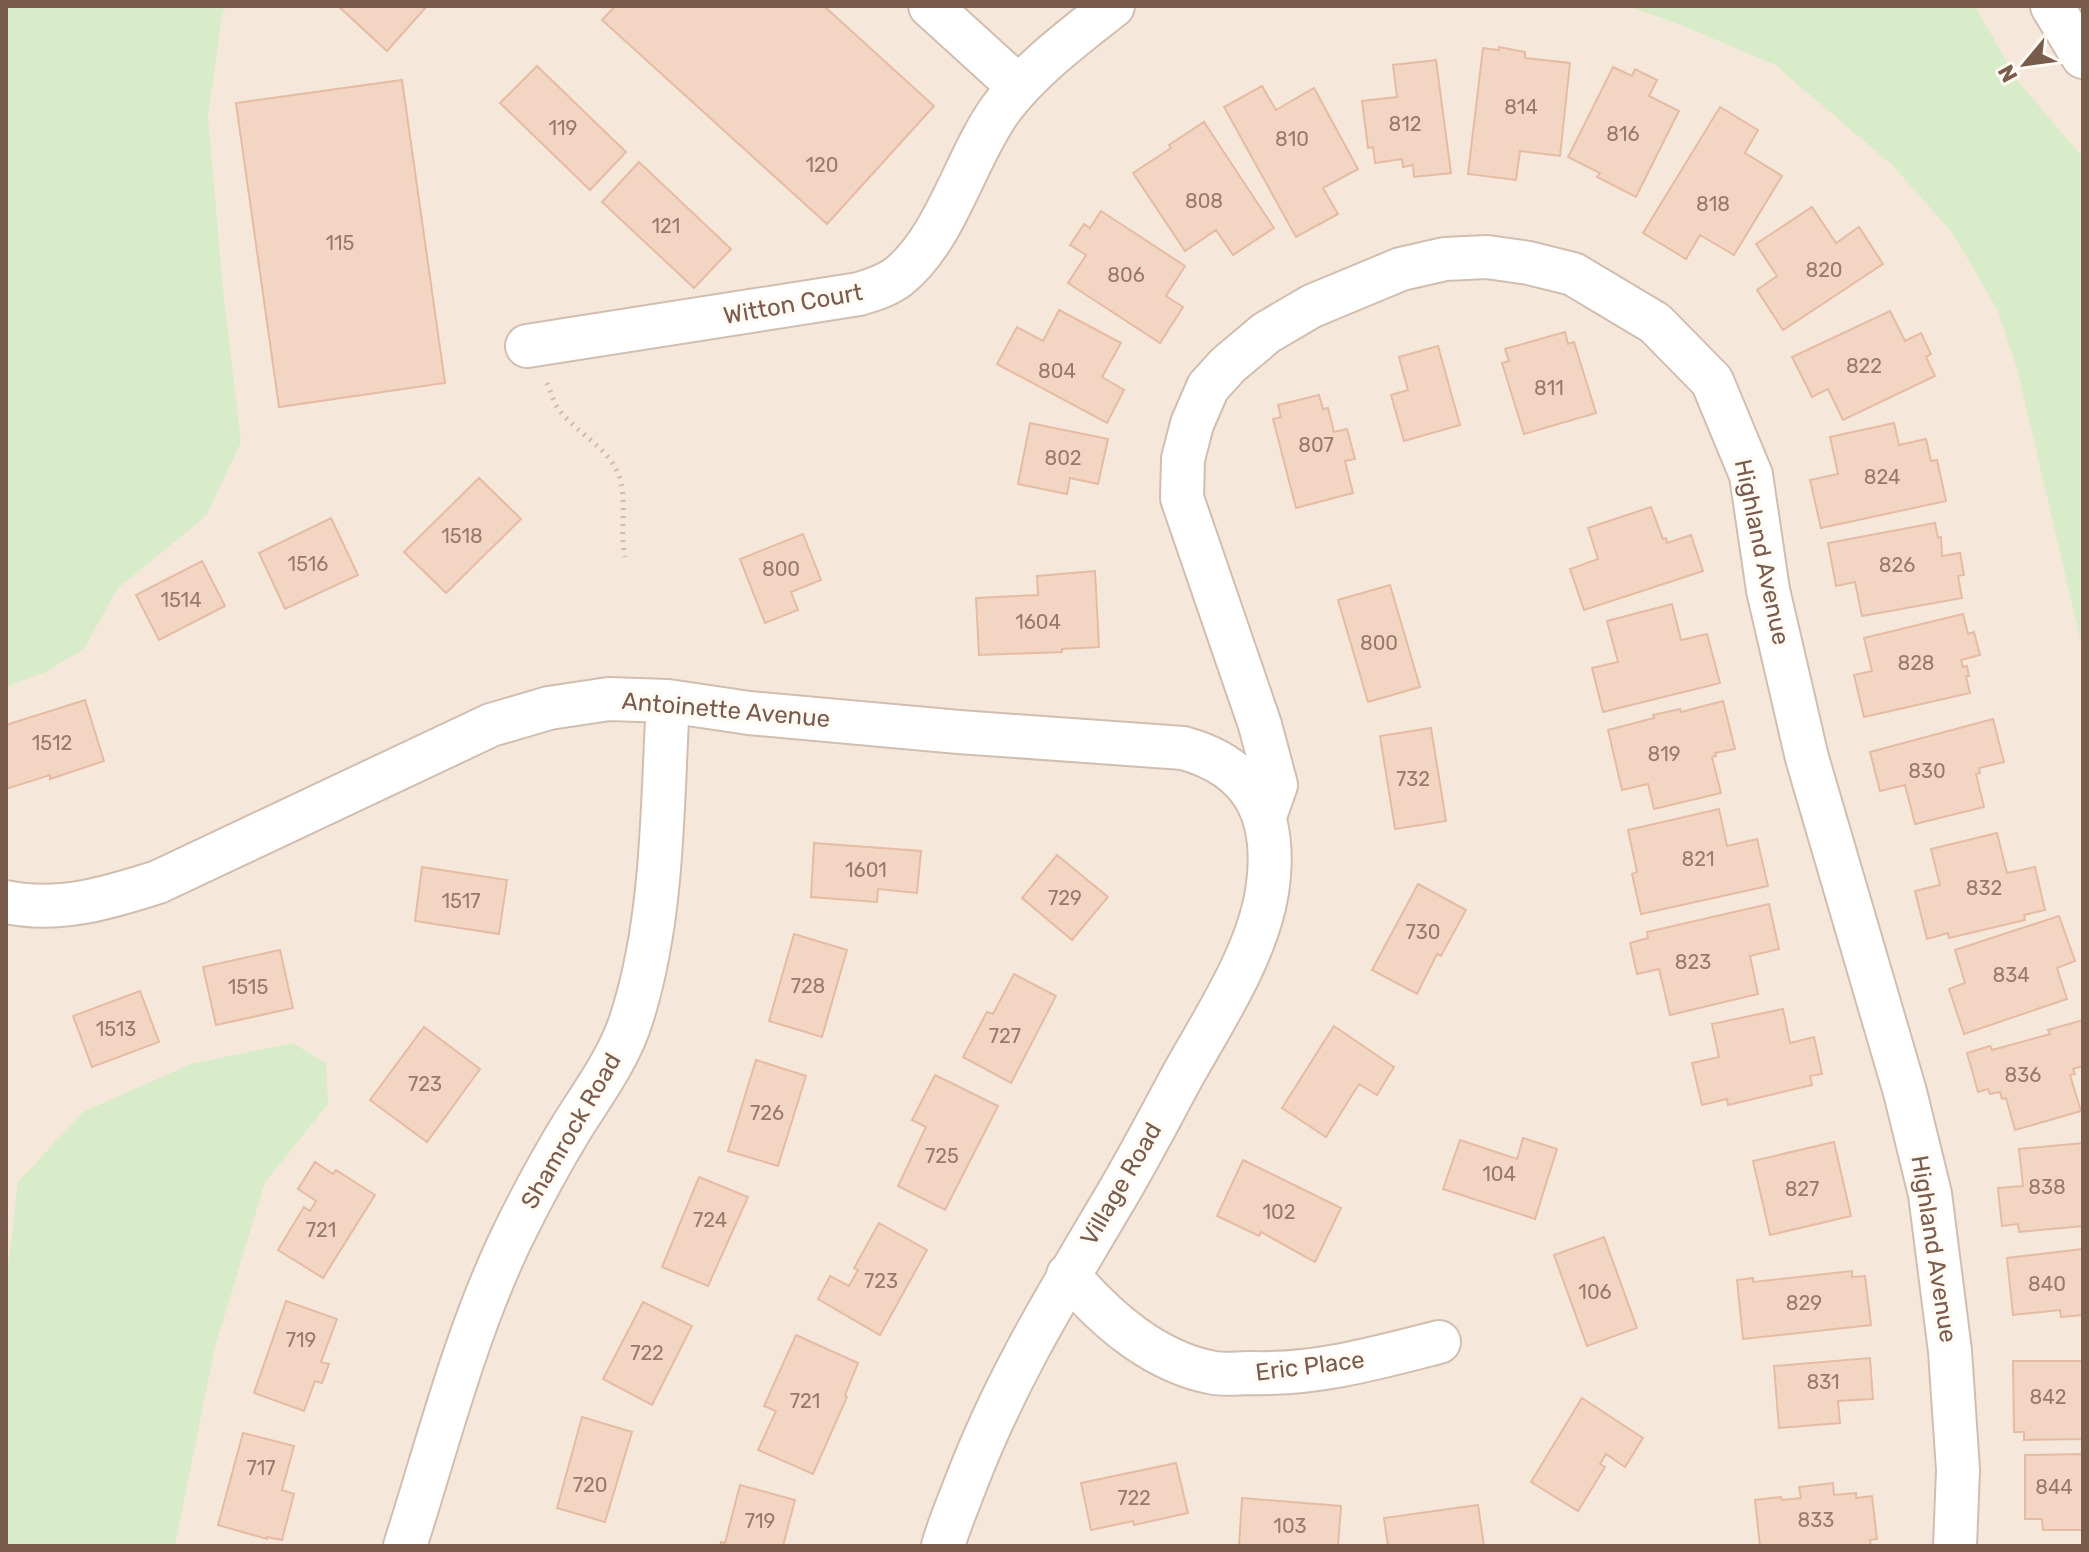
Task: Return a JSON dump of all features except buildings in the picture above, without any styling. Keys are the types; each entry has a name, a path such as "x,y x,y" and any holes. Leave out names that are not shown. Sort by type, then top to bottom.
{"street":[{"path":"930,6 1019,87"},
{"name":"Witton Court","path":"537,364 879,288 896,279 926,246 999,112 1046,61 1113,6"},
{"path":"2052,6 2083,57"},
{"name":"Highland Avenue","path":"1265,816 1276,785 1260,725 1182,498 1183,459 1192,424 1208,387 1228,365 1266,333 1312,306 1401,269 1445,259 1487,257 1573,274 1655,323 1712,381 1751,475 1768,590 1807,758 1905,1092 1930,1194 1950,1351 1958,1470 1955,1546"},
{"name":"Antoinette Avenue","path":"6,902 69,906 106,899 158,882 491,725 549,708 609,699 668,701 749,713 1183,748 1207,755 1234,771 1251,789 1265,816"},
{"name":"Shamrock Road","path":"405,1546 472,1333 510,1241 537,1187 608,1074 632,1018 649,958 654,922 668,701"},
{"name":"Village Road","path":"943,1546 985,1433 1033,1335 1112,1204 1220,1008 1255,936 1267,891 1269,840 1265,816"},
{"name":"Eric Place","path":"1068,1275 1098,1310 1136,1339 1178,1361 1215,1373 1282,1374 1348,1365 1439,1342"}],"path":[{"path":"537,364 559,410 607,456 619,476 624,508 621,539 625,557"}],"shaded area":[{"path":"6,6 2083,6 2083,1546 6,1546"}],"green space":[{"path":"6,6 226,6 208,116 223,290 241,442 206,516 117,589 84,649 45,672 6,687"},
{"path":"1627,6 1975,6 2018,81 2083,158 2083,651 2017,368 1998,311 1952,232 1892,165 1775,65"},
{"path":"292,1043 326,1063 328,1104 265,1182 215,1347 175,1546 6,1546 6,1283 18,1182 83,1112 191,1064"}]}
